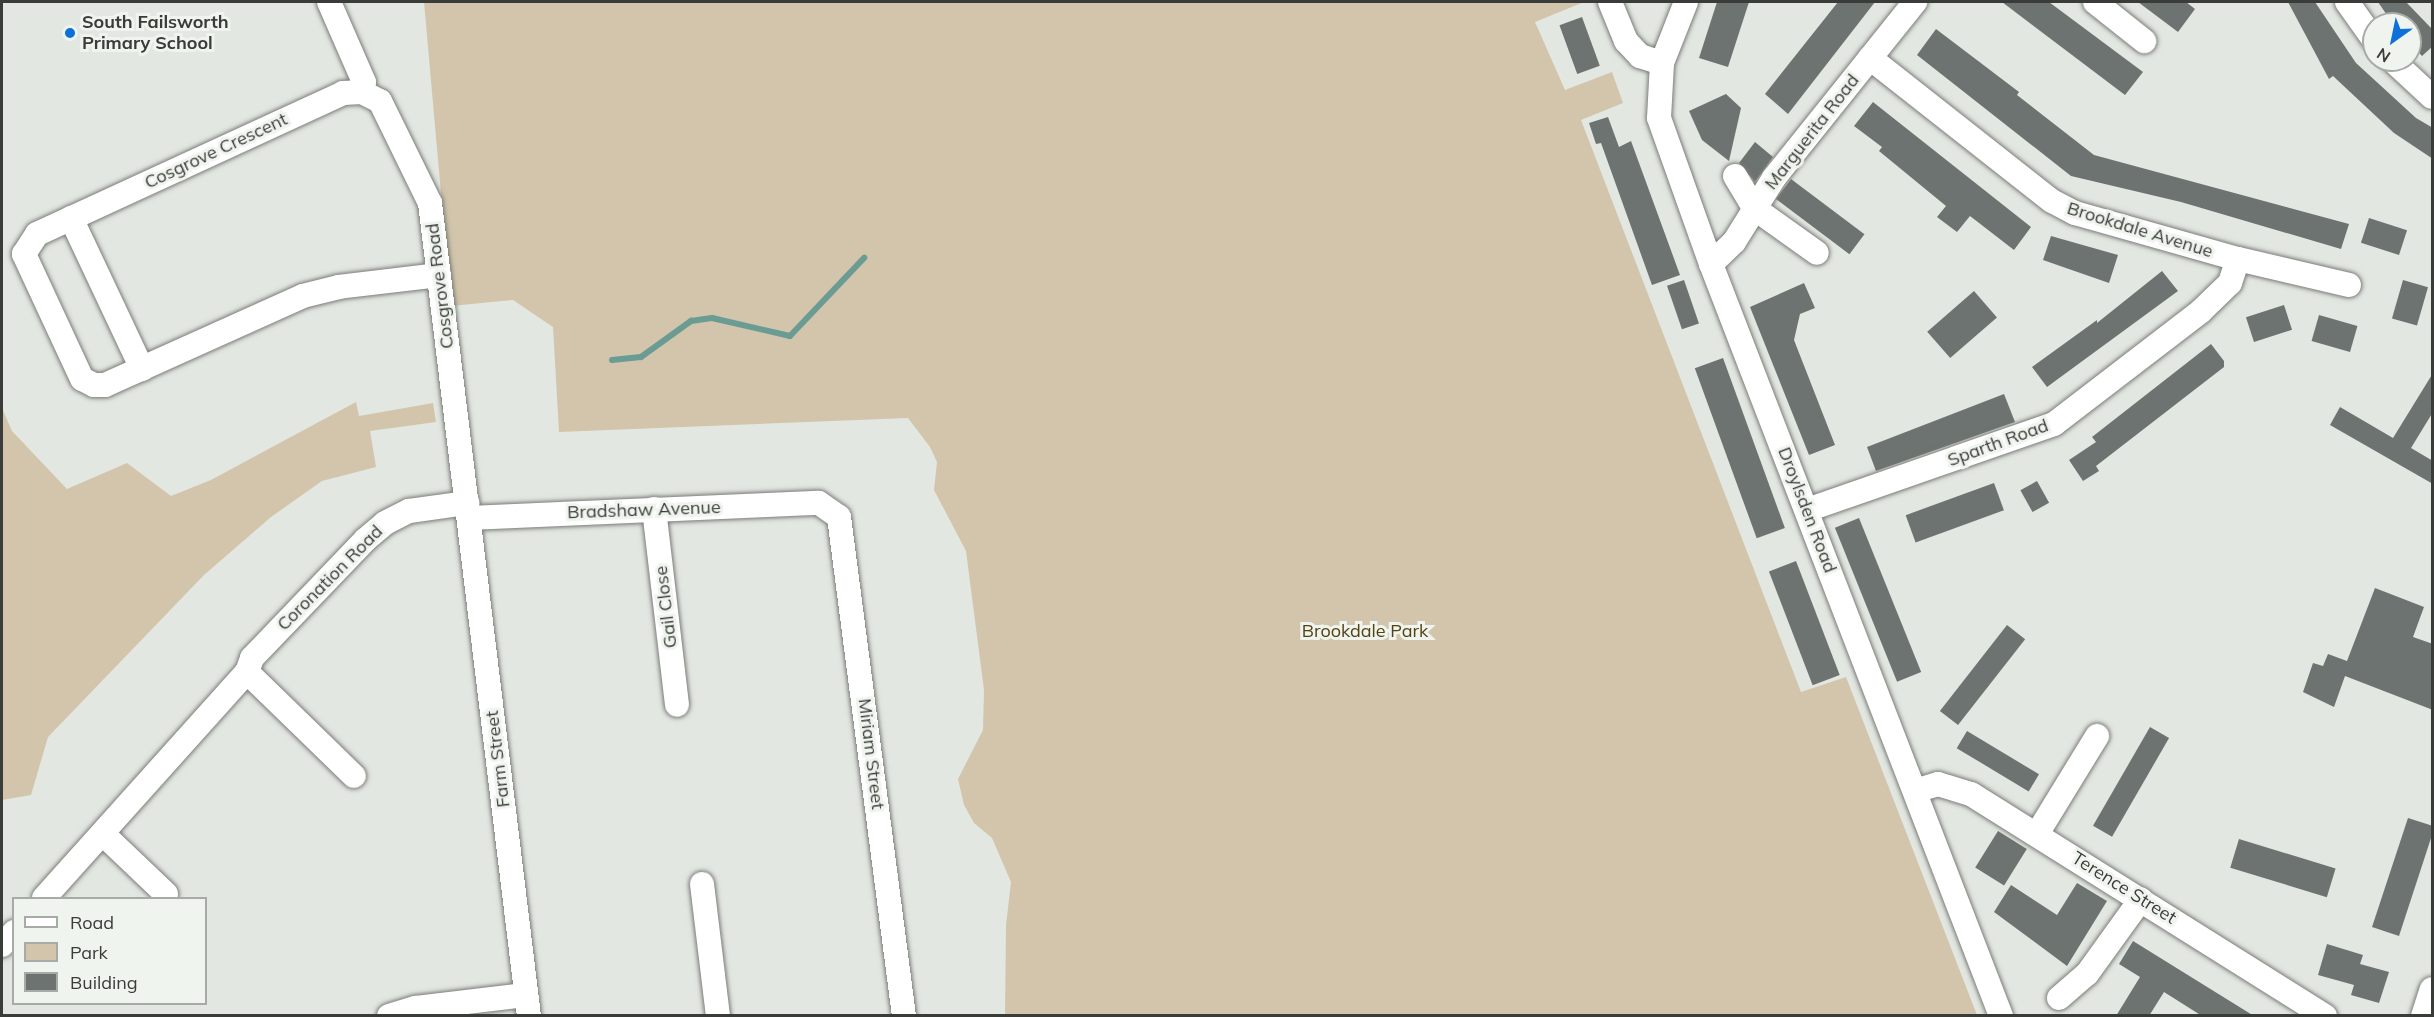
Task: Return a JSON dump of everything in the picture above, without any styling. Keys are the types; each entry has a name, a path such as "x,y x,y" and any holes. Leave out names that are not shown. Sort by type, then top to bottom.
{"street":[{"path":"329,2 364,82 362,92"},
{"path":"1611,2 1626,41 1640,56 1662,63"},
{"name":"Droylsden Road","path":"1686,2 1662,63 1659,118 1711,264 2001,1016"},
{"name":"Marguerita Road","path":"1711,264 1734,242 1754,208 1915,2"},
{"path":"2095,2 2144,40"},
{"path":"2347,2 2362,23"},
{"name":"Brookdale Avenue","path":"1870,58 2052,201 2075,213 2238,259 2349,285"},
{"path":"2405,72 2433,97"},
{"name":"Cosgrove Crescent","path":"362,92 343,93 37,234 24,254 82,379 105,385 303,296 339,287 439,275"},
{"name":"Cosgrove Road","path":"362,92 380,101 430,203 468,510"},
{"path":"1735,176 1754,208 1817,254"},
{"path":"71,218 142,369"},
{"name":"Sparth Road","path":"1807,510 2054,424 2201,311 2230,283 2238,259"},
{"name":"Bradshaw Avenue","path":"468,510 654,509 819,503"},
{"name":"Miriam Street","path":"819,503 839,517 843,529 904,1016"},
{"name":"Gail Close","path":"654,509 677,705"},
{"name":"Coronation Road","path":"45,897 247,672 252,658 385,523 409,511 468,510"},
{"name":"Farm Street","path":"468,510 527,1005"},
{"path":"247,672 354,776"},
{"path":"2037,834 2097,736"},
{"name":"Terence Street","path":"1915,791 1938,784 1959,788 2141,899 2294,1007 2325,1016"},
{"path":"103,834 166,894"},
{"path":"702,884 718,1016"},
{"path":"2059,998 2087,974 2141,899"},
{"path":"2423,1016 2433,989"},
{"path":"389,1016 416,1008 527,1005"}],"green space":[{"name":"Brookdale Park","path":"424,2 1584,2 1535,22 1565,90 1612,72 1623,103 1581,120 1801,692 1846,677 1977,1015 1005,1015 1006,925 1011,882 992,838 974,823 964,805 958,779 983,730 984,690 966,551 934,490 937,462 930,447 908,418 559,432 553,327 513,300 451,306"},
{"path":"356,402 359,416 433,403 436,422 370,431 376,467 322,481 271,517 204,575 48,737 31,795 2,800 2,408 12,431 67,489 127,463 171,496 211,480"}],"building":[{"path":"1717,2 1749,2 1728,67 1699,58"},
{"path":"1838,2 1875,2 1788,114 1765,94"},
{"path":"2002,2 2049,2 2143,72 2125,95"},
{"path":"2138,2 2186,2 2195,9 2178,32"},
{"path":"2288,2 2315,2 2362,68 2362,72 2366,72 2416,118 2433,128 2433,159 2394,133 2333,76 2329,79"},
{"path":"2378,2 2406,2 2416,12 2385,12"},
{"path":"1582,17 1600,66 1577,74 1559,25"},
{"path":"2422,19 2433,30 2433,46 2422,56"},
{"path":"1936,29 2019,92 2017,95 2094,155 2349,224 2341,249 2181,202 2071,176 1917,55"},
{"path":"1726,94 1741,108 1729,161 1702,140 1689,111"},
{"path":"1873,102 2031,227 2014,250 1970,216 1957,232 1937,217 1946,206 1879,151 1882,147 1854,126"},
{"path":"1608,117 1619,147 1631,141 1680,275 1652,285 1601,143 1596,144 1589,123"},
{"path":"1755,142 1773,157 1755,182 1739,163"},
{"path":"1791,179 1864,234 1849,254 1776,199"},
{"path":"2369,218 2407,230 2399,255 2361,243"},
{"path":"2051,236 2118,255 2109,283 2043,260"},
{"path":"2162,271 2178,291 2047,387 2032,367 2097,320 2097,323"},
{"path":"1684,280 1699,323 1682,329 1667,286"},
{"path":"2403,280 2428,287 2417,326 2392,318"},
{"path":"1804,283 1815,308 1800,314 1794,340 1835,445 1809,455 1750,307"},
{"path":"1974,291 1997,317 1950,358 1927,332"},
{"path":"2284,305 2292,330 2254,342 2246,317"},
{"path":"2319,315 2357,326 2350,352 2312,341"},
{"path":"2211,344 2224,361 2224,367 2096,466 2099,471 2083,481 2069,460 2096,442 2092,437"},
{"path":"1723,358 1785,528 1757,538 1695,368"},
{"path":"2433,373 2433,412 2411,448 2433,461 2433,484 2330,425 2340,407 2393,438"},
{"path":"2004,394 2015,422 1876,471 1867,447"},
{"path":"2037,481 2049,503 2033,512 2020,490"},
{"path":"1994,483 2004,510 1916,542 1906,515"},
{"path":"1859,518 1921,672 1897,682 1835,528"},
{"path":"1796,561 1840,675 1813,685 1769,571"},
{"path":"2375,588 2424,607 2413,637 2433,644 2433,710 2345,676 2334,707 2303,692 2313,663 2323,666 2328,654 2347,661"},
{"path":"2007,625 2025,639 1958,725 1940,711"},
{"path":"2150,727 2169,738 2112,837 2093,826"},
{"path":"1967,731 2039,774 2029,791 1957,748"},
{"path":"2408,818 2433,826 2433,832 2399,936 2372,927"},
{"path":"1998,831 2027,849 2004,885 1975,867"},
{"path":"2239,839 2336,869 2327,897 2230,868"},
{"path":"2077,883 2107,901 2067,966 1994,912 2011,885 2057,915"},
{"path":"2133,941 2254,1016 2202,1016 2164,992 2149,1016 2116,1016 2140,977 2119,964"},
{"path":"2327,944 2363,955 2360,964 2389,972 2379,1003 2351,995 2354,985 2318,975"}],"waterway":[{"path":"612,360 641,357 691,321 712,318 790,336 864,258"}],"place":[{"name":"South Failsworth Primary School","path":"70,33"}]}
